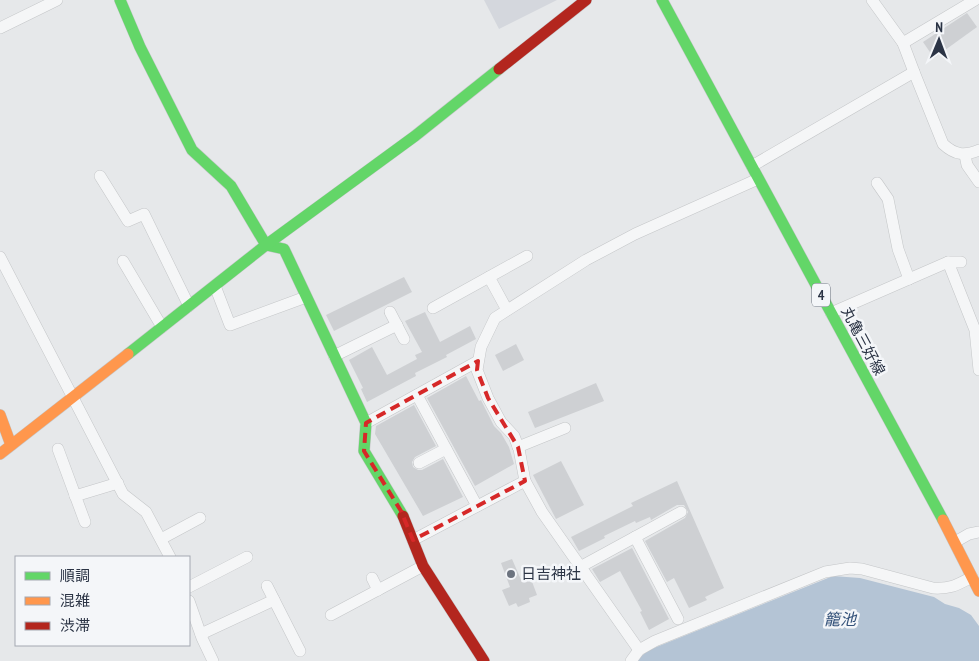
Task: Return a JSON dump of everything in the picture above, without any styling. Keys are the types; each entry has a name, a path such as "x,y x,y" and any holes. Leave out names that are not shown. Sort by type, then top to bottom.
{"street":[{"path":"0,28 58,0"},
{"path":"120,0 192,150 231,186 266,246"},
{"path":"0,454 266,246 415,136 586,0"},
{"name":"丸亀三好線","path":"662,0 955,542 979,591"},
{"path":"872,0 903,43 943,144 954,152 965,155 979,150"},
{"path":"903,43 975,0"},
{"path":"752,166 914,72"},
{"path":"965,155 968,165 979,182"},
{"path":"100,176 128,221 144,214 189,306"},
{"path":"639,650 542,512 525,481 514,436 501,422 488,398 477,370 481,347 495,318 586,260 635,234 758,179"},
{"path":"877,182 888,199 898,249 909,279"},
{"path":"266,246 284,249 366,423 364,451 401,511 423,566 484,661"},
{"path":"433,308 527,256"},
{"path":"0,257 123,494 146,512 170,556"},
{"path":"123,261 162,327"},
{"path":"831,314 948,262 961,262"},
{"path":"948,262 974,330 979,370"},
{"path":"489,277 507,310"},
{"path":"214,286 230,325 306,297"},
{"path":"390,312 404,339"},
{"path":"334,356 397,325"},
{"path":"366,423 478,361"},
{"path":"417,395 477,506"},
{"path":"0,416 11,445"},
{"path":"518,447 565,428"},
{"path":"58,449 85,522"},
{"path":"420,463 446,449"},
{"path":"413,540 525,481"},
{"path":"75,496 118,483"},
{"path":"580,566 682,512"},
{"path":"162,539 200,518"},
{"path":"955,542 969,534 979,532"},
{"path":"635,537 678,619"},
{"path":"190,586 246,557"},
{"path":"331,615 423,566"},
{"path":"631,661 639,650 836,569 862,569 933,588 944,589 951,588 972,578"},
{"path":"372,578 378,590"},
{"path":"267,586 300,651"},
{"path":"201,634 274,600"},
{"path":"190,604 213,661"}],"highlighted area":[{"path":"478,361 477,370 488,398 518,447 525,481 413,540 401,511 364,451 366,423"}],"shaded area":[{"path":"484,0 557,0 499,29"}],"water":[{"name":"籠池","path":"833,576 860,578 934,597 945,604 959,608 971,615 979,626 979,661 635,661 649,650"}],"building":[{"path":"967,13 977,27 934,58 923,42"},
{"path":"404,277 412,292 334,331 326,315"},
{"path":"425,312 440,342 470,326 476,339 446,355 447,357 415,373 416,376 367,402 361,389 363,388 349,360 372,347 387,375 417,359 415,355 422,352 405,321"},
{"path":"516,344 524,360 503,371 495,355"},
{"path":"466,376 494,426 501,433 509,447 514,464 475,486 427,398"},
{"path":"596,383 604,401 535,428 528,412"},
{"path":"414,405 436,446 415,457 412,462 413,467 422,470 443,459 463,497 423,516 375,434 376,426"},
{"path":"561,461 584,505 556,519 533,475"},
{"path":"677,481 724,588 705,597 707,600 689,608 674,578 667,582 645,541 685,518 688,512 684,505 677,505 651,520 650,517 636,523 635,521 579,551 571,537 633,506 631,503"},
{"path":"632,548 669,619 649,630 640,612 642,611 620,571 600,582 592,569"},
{"path":"512,559 522,582 531,579 537,595 529,598 530,602 518,607 516,603 509,606 502,590 510,587 501,563"}],"traffic: fast":[{"path":"120,0 140,47 192,150 231,186 266,245 284,249 366,423 364,451 403,516"},
{"path":"662,0 943,520"},
{"path":"128,354 266,245 415,136 499,69"}],"traffic: slow":[{"path":"0,454 128,354"},
{"path":"0,415 11,445"},
{"path":"943,520 979,591"}],"traffic: jam":[{"path":"499,69 586,0"},
{"path":"403,516 423,566 484,661"}],"place":[{"name":"日吉神社","path":"511,574"}]}
